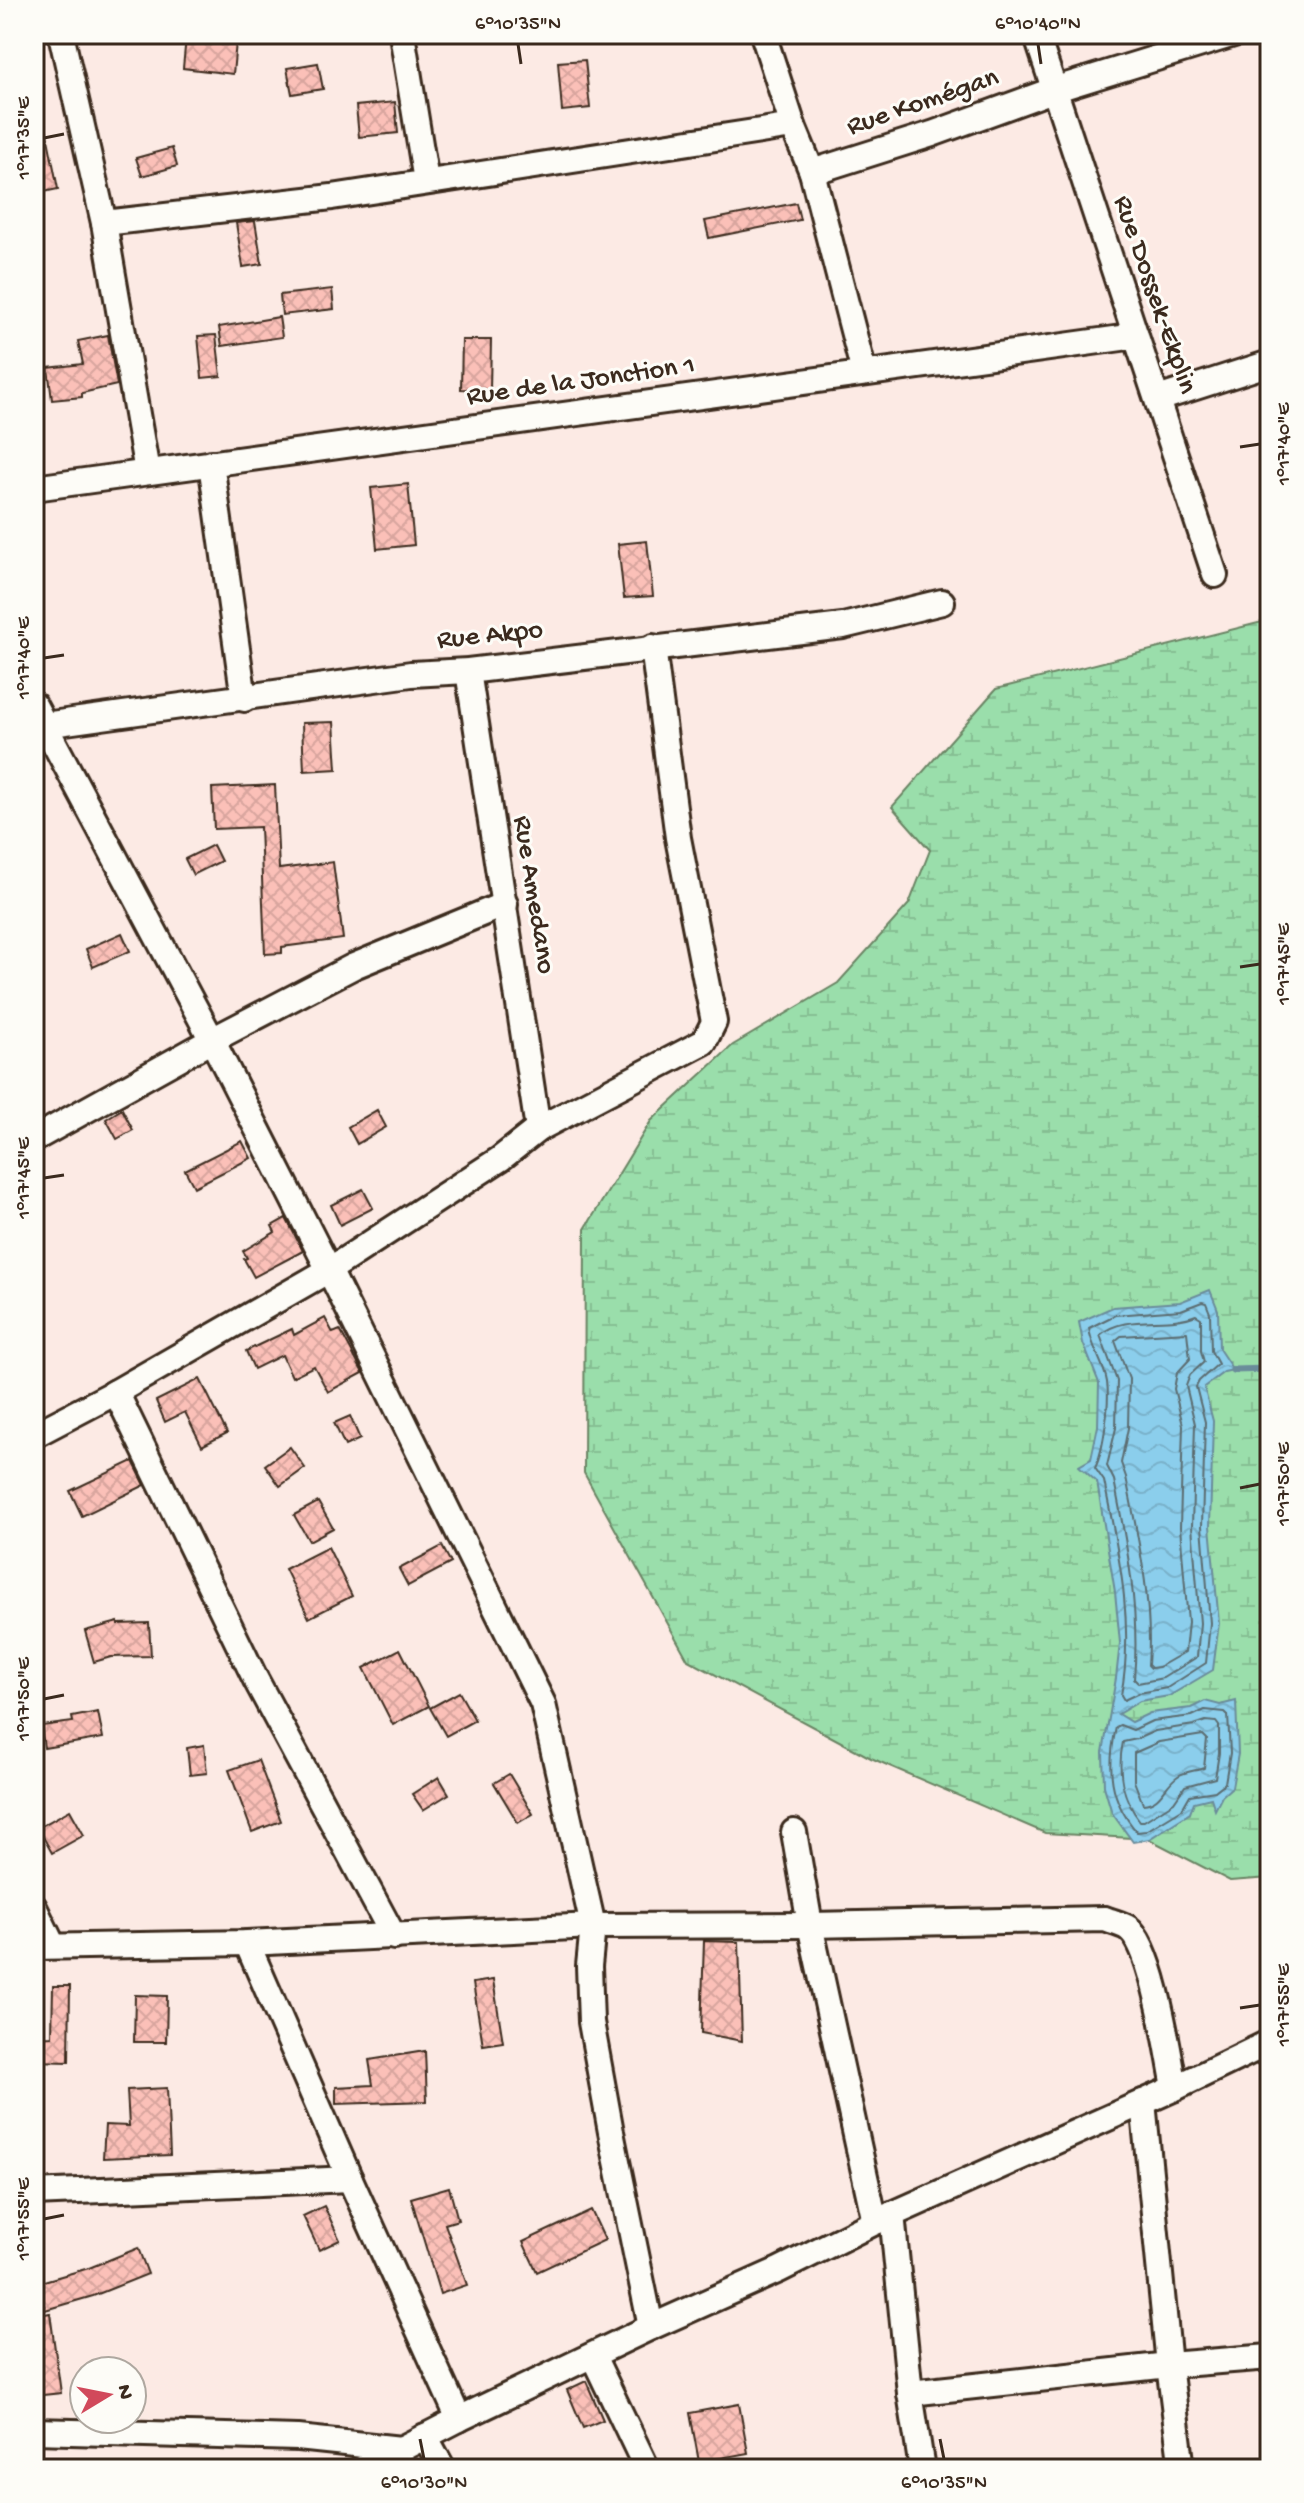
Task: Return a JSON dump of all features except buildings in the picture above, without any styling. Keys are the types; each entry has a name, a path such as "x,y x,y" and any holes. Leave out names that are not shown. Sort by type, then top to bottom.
{"street":[{"path":"61,34 104,223 147,472"},
{"path":"402,34 426,181"},
{"path":"763,34 793,126 812,172 864,373"},
{"name":"Rue Dossek-Ekplin","path":"1036,34 1215,575"},
{"name":"Rue Komégan","path":"812,172 932,134 1053,90 1234,34"},
{"path":"104,223 332,197 793,126"},
{"name":"Rue de la Jonction 1","path":"34,488 1136,336"},
{"path":"1158,399 1270,363"},
{"path":"211,463 244,699"},
{"name":"Rue Akpo","path":"39,715 244,699 411,674 468,671 843,626 942,602"},
{"path":"34,1435 116,1392 329,1270 500,1159 538,1129 704,1042 714,1022 678,838 653,647"},
{"name":"Rue Amedano","path":"468,671 538,1129"},
{"path":"39,715 212,1040 543,1704 593,1926 589,1966 591,2022 651,2327"},
{"path":"34,1139 212,1040 354,966 505,904"},
{"path":"116,1392 256,1680 394,1937"},
{"path":"794,1832 810,1925 883,2218 922,2469"},
{"path":"34,1907 44,1946 247,1943 593,1926 1105,1919 1128,1928 1138,1939 1147,1961 1175,2088"},
{"path":"247,1943 459,2419"},
{"path":"362,2469 651,2327 1270,2042"},
{"path":"1143,2102 1182,2469"},
{"path":"34,2193 350,2179"},
{"path":"593,2356 647,2469"},
{"path":"910,2393 1270,2357"},
{"path":"34,2431 414,2443 443,2469"}],"green space":[{"path":"1270,620 1270,1878 1230,1881 1149,1839 1045,1833 871,1758 688,1660 584,1473 585,1229 651,1121 733,1045 838,983 909,904 930,850 892,807 996,689"}],"water":[{"path":"1210,1290 1218,1310 1219,1349 1233,1370 1224,1372 1204,1387 1213,1421 1210,1526 1219,1623 1213,1670 1169,1696 1140,1701 1118,1714 1131,1722 1150,1713 1191,1708 1205,1701 1220,1705 1236,1701 1238,1754 1232,1787 1222,1796 1215,1810 1211,1798 1194,1802 1190,1813 1149,1839 1133,1842 1112,1813 1104,1786 1103,1752 1120,1643 1097,1482 1079,1466 1091,1459 1098,1426 1099,1383 1083,1343 1079,1322 1113,1307 1180,1302"}],"waterway":[{"path":"1233,1370 1270,1369"}]}
